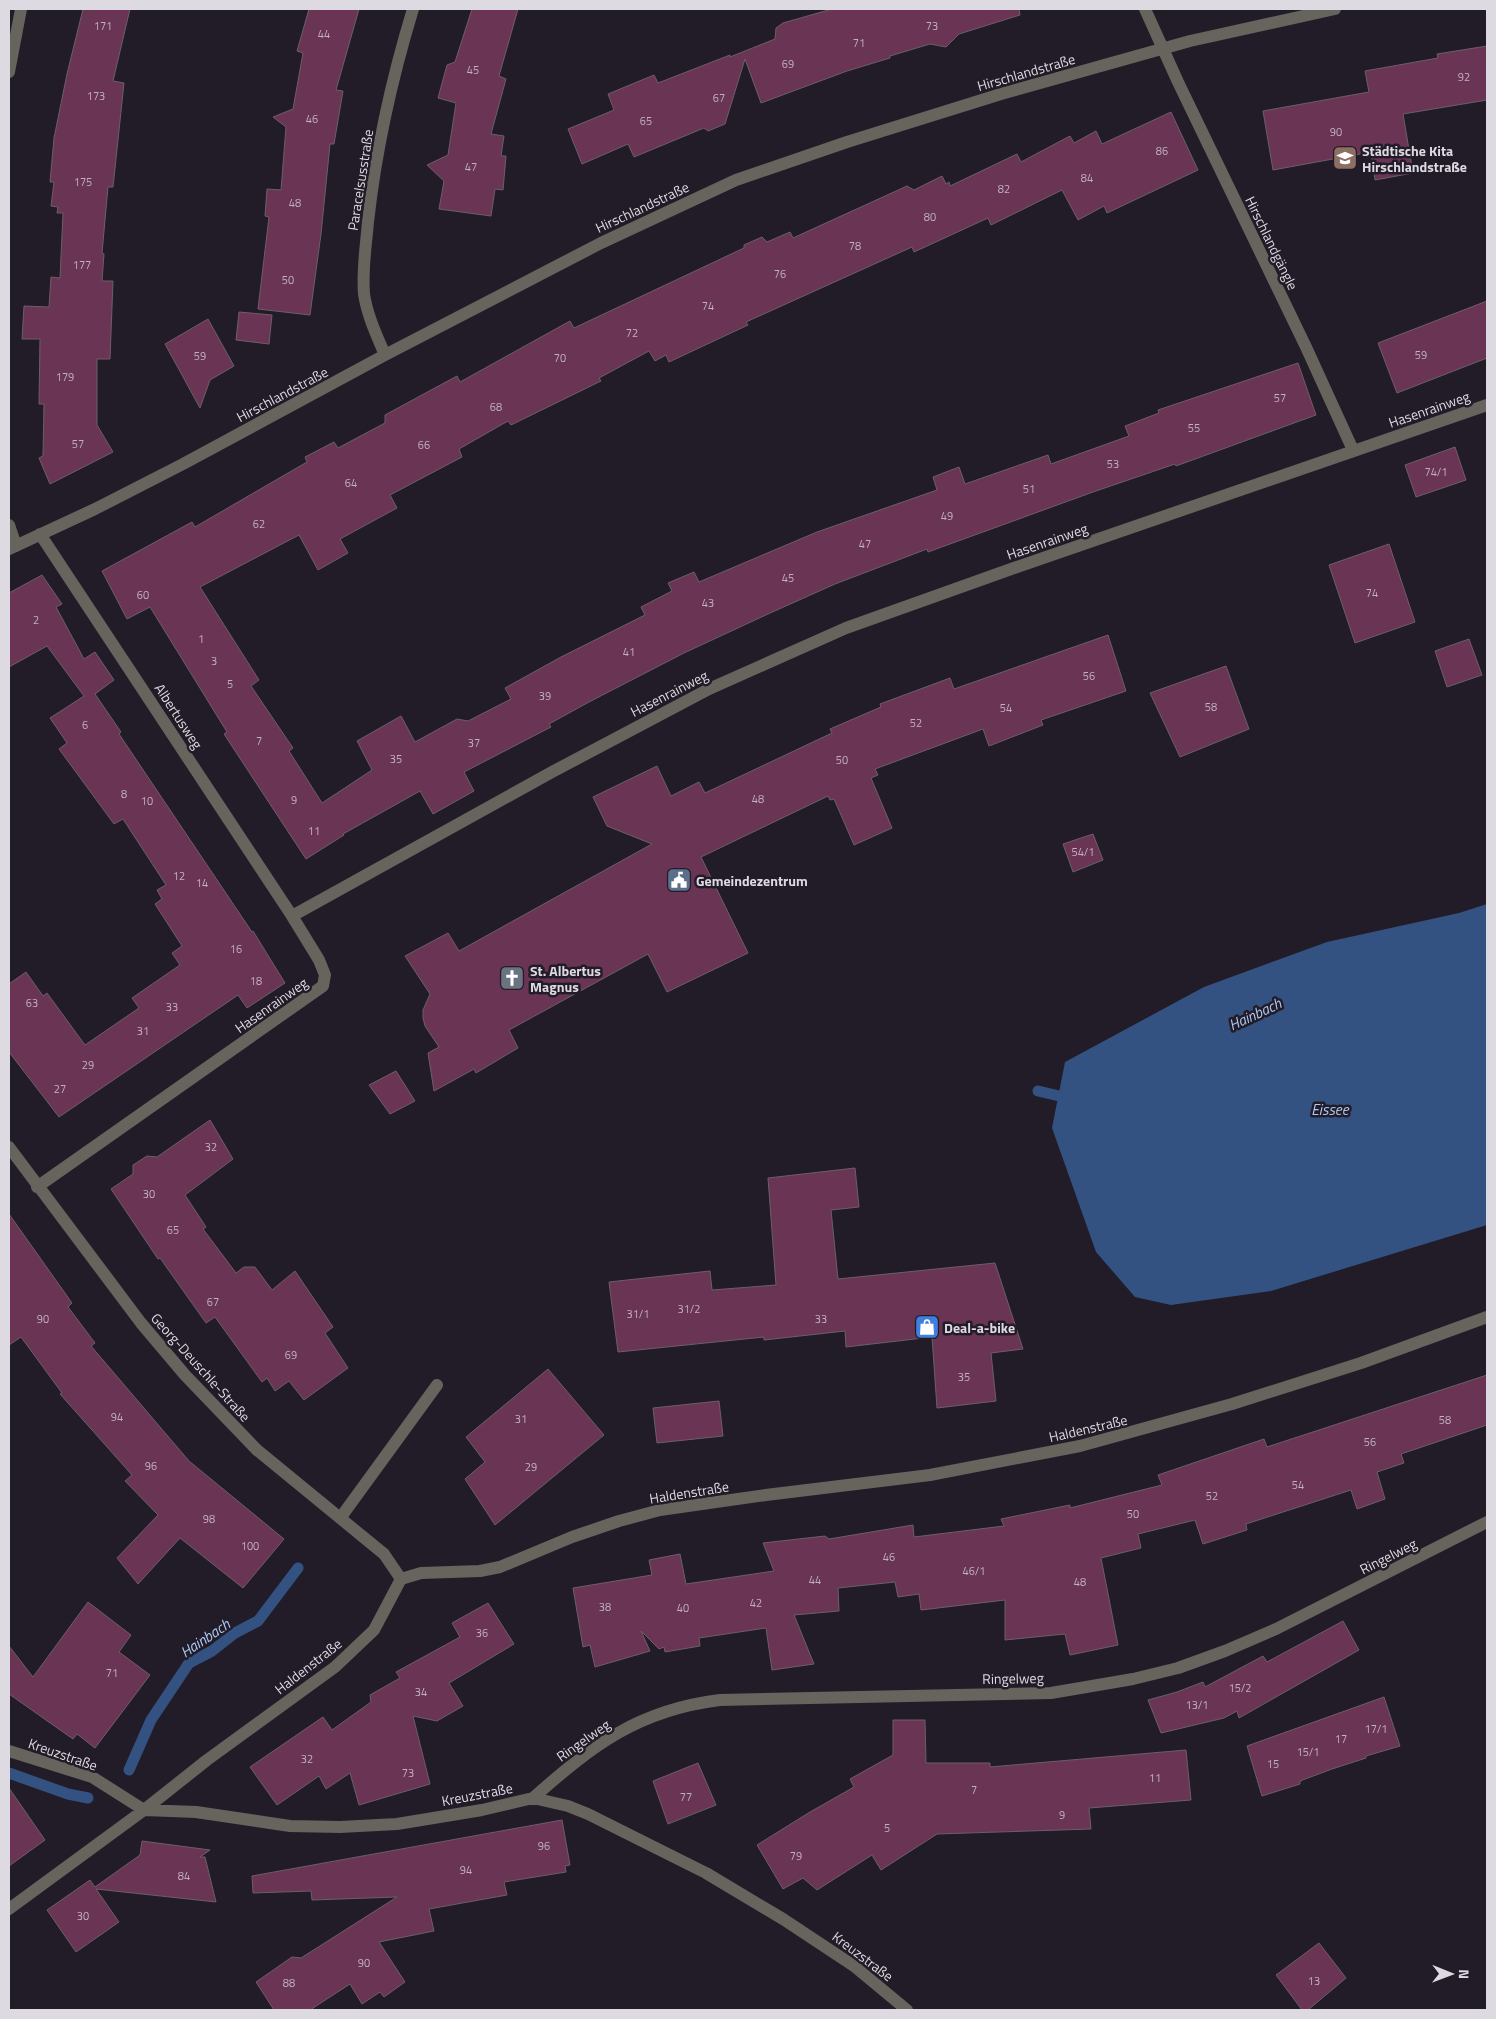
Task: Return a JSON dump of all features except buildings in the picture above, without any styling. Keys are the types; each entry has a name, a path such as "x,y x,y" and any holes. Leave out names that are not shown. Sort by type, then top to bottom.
{"street":[{"path":"9,72 21,9"},
{"name":"Paracelsusstraße","path":"385,355 364,296 363,267 372,190 384,125 398,61 413,9"},
{"name":"Hirschlandgängle","path":"1145,9 1353,450"},
{"name":"Hirschlandstraße","path":"12,547 95,509 183,464 385,355 601,243 736,180 847,142 965,105 1163,48 1335,9"},
{"name":"Hasenrainweg","path":"37,1187 323,986 325,975 322,968 292,916 628,731 709,689 846,628 1353,450 1487,405"},
{"path":"9,525 12,547"},
{"name":"Albertusweg","path":"40,534 292,916"},
{"name":"Georg-Deuschle-Straße","path":"9,1147 37,1187 142,1323 222,1415 257,1450 298,1486 341,1517 384,1554 401,1579"},
{"name":"Haldenstraße","path":"9,1909 144,1810 207,1760 335,1667 374,1630 401,1579 421,1573 480,1571 500,1567 572,1537 619,1521 660,1510 930,1475 1080,1446 1241,1402 1369,1360 1487,1317"},
{"path":"341,1517 437,1385"},
{"name":"Ringelweg","path":"533,1798 573,1763 614,1734 660,1713 690,1704 720,1700 1051,1693 1133,1679 1178,1668 1225,1651 1276,1629 1487,1522"},
{"name":"Kreuzstraße","path":"9,1751 92,1777 144,1810 196,1812 290,1826 340,1827 397,1824 482,1810 533,1798 568,1806 588,1814 706,1873 783,1918 854,1966 907,2010"}],"water":[{"name":"Eissee","path":"1487,904 1487,1225 1271,1291 1171,1305 1135,1297 1096,1252 1052,1128 1065,1062 1204,987 1327,942 1459,913"}],"waterway":[{"name":"Hainbach","path":"1038,1091 1072,1099"},
{"name":"Hainbach","path":"129,1770 151,1720 189,1663 212,1651 235,1633 258,1621 298,1568"},
{"name":"Hainbach","path":"9,1773 68,1794 88,1798"}],"place":[{"name":"Städtische Kita Hirschlandstraße","path":"1345,158"},
{"name":"Gemeindezentrum","path":"679,880"},
{"name":"St. Albertus Magnus","path":"512,978"},
{"name":"Deal-a-bike","path":"927,1327"}]}
